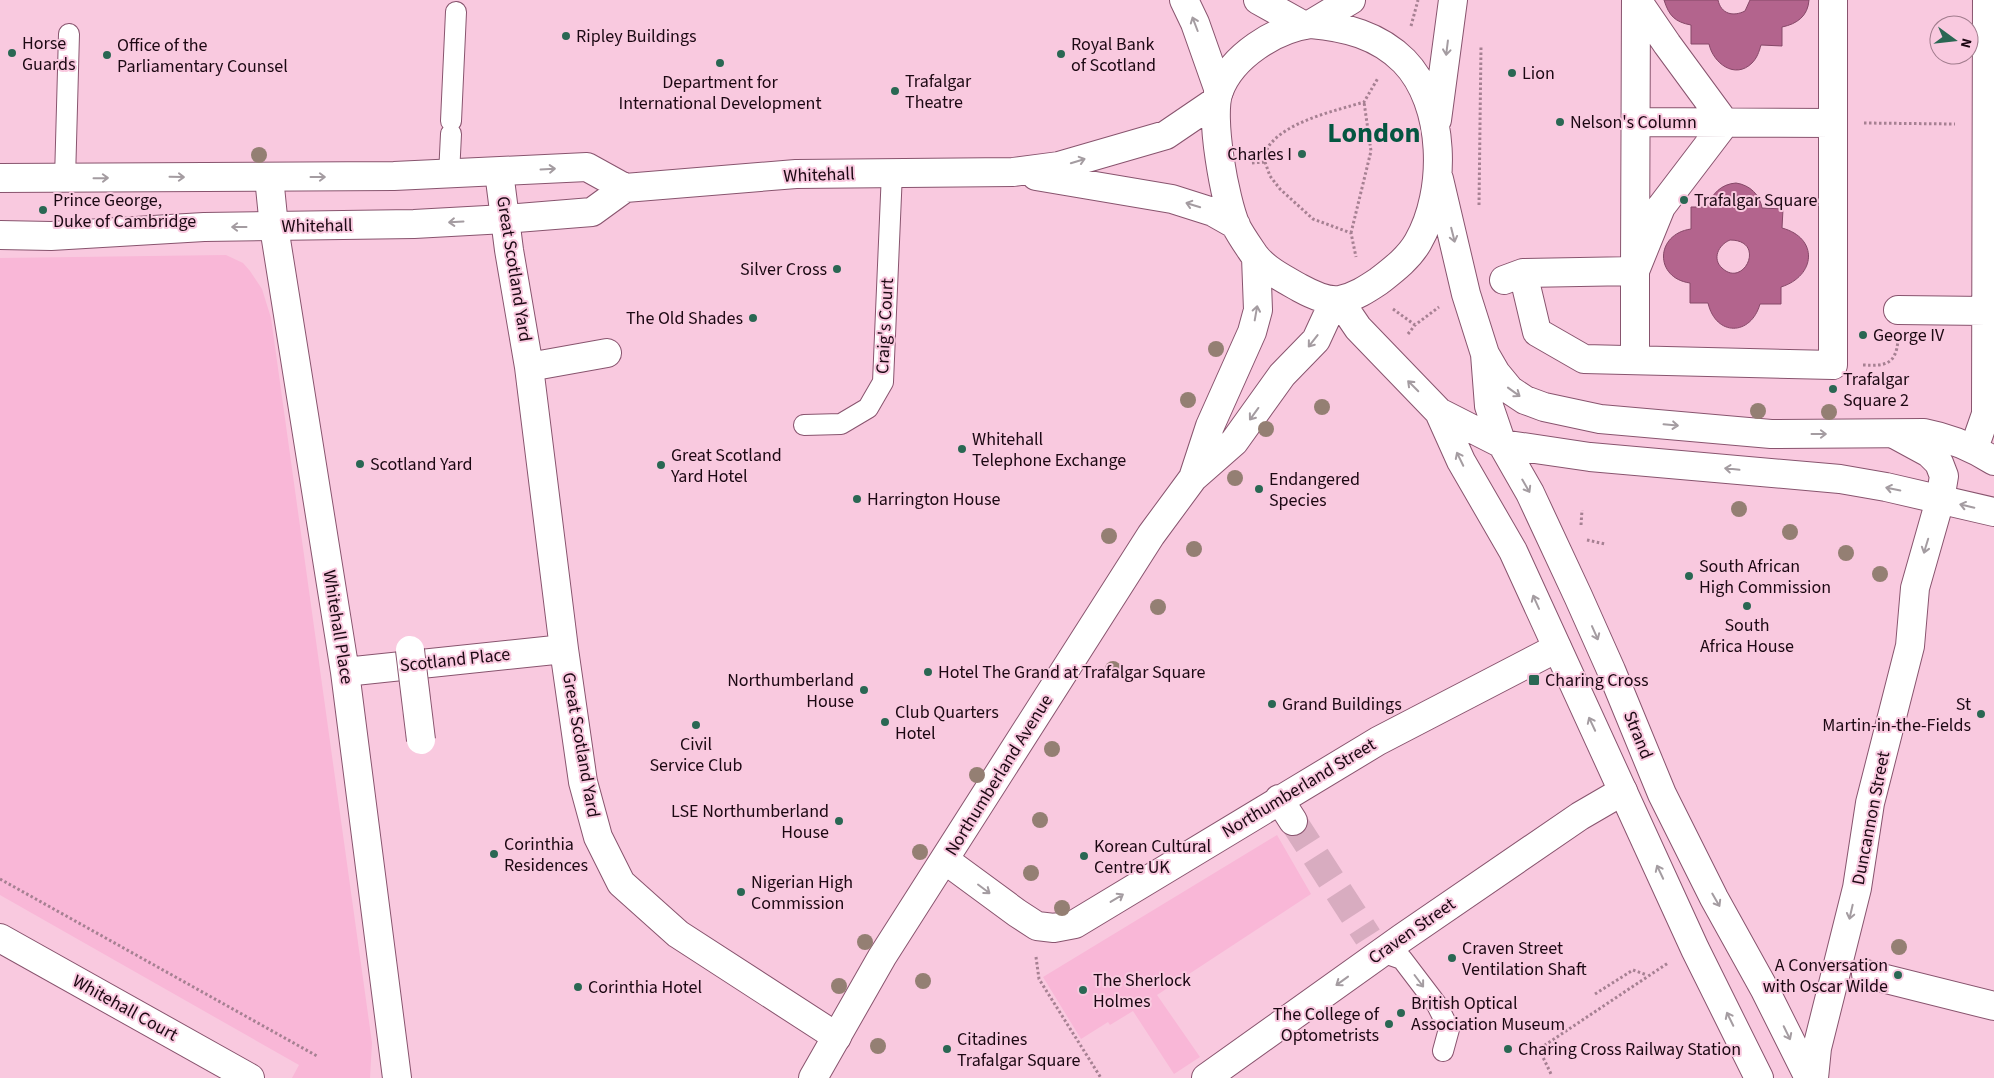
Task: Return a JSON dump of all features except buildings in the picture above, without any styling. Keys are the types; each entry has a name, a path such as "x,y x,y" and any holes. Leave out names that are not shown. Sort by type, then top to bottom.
{"main road":[{"path":"1184,0 1194,23 1217,96 1216,124 1221,164 1236,226 1256,257 1270,270 1284,280 1311,293 1336,300 1362,292 1393,270 1417,243 1426,224 1433,198 1437,170 1436,127 1453,0"},
{"path":"1258,0 1307,25 1353,31 1375,39 1404,62 1423,89 1432,109 1436,127"},
{"path":"1217,96 1226,77 1247,53 1266,40 1307,25 1351,0"},
{"path":"1635,359 1636,0"},
{"path":"1636,0 1725,123"},
{"path":"1635,271 1514,276 1537,332 1584,359 1833,365 1833,0"},
{"path":"1437,170 1466,294 1485,354 1496,373 1510,390 1525,400 1544,408 1600,419 1771,434 1924,433 1945,437 1982,449 1986,414 1987,0"},
{"name":"Whitehall","path":"0,235 51,236 204,227 414,224 505,219 592,212 625,188 796,174 1013,172 1060,166 1166,135 1217,96"},
{"path":"1636,122 1833,123"},
{"path":"1635,271 1661,207 1725,123"},
{"path":"0,178 449,175 587,167 625,188"},
{"name":"Great Scotland Yard","path":"499,172 529,367 564,649 584,782 598,837 621,883 678,934 837,1037"},
{"name":"Whitehall","path":"1013,172 1172,199 1214,212 1236,226"},
{"name":"Whitehall Place","path":"269,177 274,227 345,672 397,1078"},
{"name":"Northumberland Avenue","path":"1193,478 1210,426 1252,332 1258,310 1256,257"},
{"path":"1336,300 1358,328 1439,412 1502,444 1590,457 1840,479 1994,512"},
{"name":"Northumberland Avenue","path":"813,1078 886,950 1151,534 1193,478 1234,442 1282,374 1316,340 1336,300"},
{"path":"1898,310 1986,311"},
{"name":"Great Scotland Yard","path":"529,367 607,353"},
{"name":"Strand","path":"1485,354 1489,406 1502,444 1530,493 1578,596 1662,794 1714,898 1766,990 1809,1078"},
{"name":"Strand","path":"1439,412 1461,461 1513,551 1695,949 1759,1078"},
{"name":"Duncannon Street","path":"1814,1078 1817,1048 1857,888 1870,803 1910,646 1915,588 1940,500 1944,476 1940,463 1929,453 1894,434"},
{"name":"Northumberland Street","path":"1037,926 1054,928 1075,924 1286,810 1378,741 1557,648"},
{"name":"Scotland Place","path":"345,672 564,649"},
{"path":"410,650 421,740"},
{"name":"Craven Street","path":"1206,1078 1375,945 1622,791"},
{"path":"945,860 1037,926"},
{"name":"Whitehall Court","path":"0,938 250,1078"},
{"path":"1866,974 1994,1006"}],"lane":[{"path":"449,175 456,12"},
{"path":"65,179 69,34"},
{"name":"Craig's Court","path":"804,425 841,424 868,408 883,382 892,172"},
{"path":"1375,945 1402,959 1437,1005 1449,1029 1443,1051"}],"path":[{"path":"1409,35 1418,0"},
{"path":"1480,207 1481,42"},
{"path":"1356,257 1351,233 1371,151 1364,102 1382,72"},
{"path":"1351,233 1313,219 1280,189 1270,176 1265,162 1267,148 1285,130 1318,116 1364,102"},
{"path":"1867,124 1924,124"},
{"path":"1252,163 1265,162"},
{"path":"1405,338 1414,325 1442,304"},
{"path":"1392,309 1414,325"},
{"path":"1876,366 1889,362 1894,357 1898,341"},
{"path":"1585,545 1587,539 1605,544"},
{"path":"0,879 318,1056"},
{"path":"1037,926 1036,958 1039,979 1101,1078"},
{"path":"1552,1076 1537,1050 1673,960"},
{"path":"1595,994 1633,970 1648,975"}],"shaded area":[{"path":"1664,0 1718,0 1725,11 1736,14 1745,11 1750,0 1809,0 1806,11 1801,18 1792,24 1782,27 1782,46 1761,45 1754,61 1739,70 1726,67 1720,63 1711,51 1709,44 1691,44 1691,25 1673,17"},
{"path":"1731,184 1741,184 1754,191 1762,208 1783,209 1782,228 1794,233 1802,240 1807,248 1808,257 1801,275 1793,282 1781,287 1781,304 1760,304 1756,315 1749,322 1742,327 1734,328 1726,327 1718,322 1712,314 1708,303 1690,303 1690,283 1678,279 1670,273 1665,265 1664,256 1665,247 1671,239 1679,233 1691,229 1691,207 1707,207 1718,190","holes":["1730,240 1741,242 1747,247 1750,254 1748,262 1738,272 1730,273 1722,268 1717,261 1718,252 1722,245"]},
{"path":"226,255 243,263 250,271 262,289 271,318 372,1043 370,1078 292,1078 299,1065 0,895 0,258"},
{"path":"1277,835 1311,894 1157,995 1200,1057 1174,1074 1133,1011 1110,1025 1108,1022 1081,1039 1043,977"}],"tunnel":[{"path":"1293,821 1368,937"}],"place":[{"name":"Ripley Buildings","path":"566,36"},
{"name":"Horse Guards","path":"12,53"},
{"name":"Royal Bank of Scotland","path":"1061,54"},
{"name":"Office of the Parliamentary Counsel","path":"107,55"},
{"name":"Department for International Development","path":"720,63"},
{"name":"Lion","path":"1512,73"},
{"name":"Trafalgar Theatre","path":"895,91"},
{"name":"Nelson's Column","path":"1560,122"},
{"name":"Charles I","path":"1302,154"},
{"name":"Trafalgar Square","path":"1684,200"},
{"name":"Prince George, Duke of Cambridge","path":"43,210"},
{"name":"Silver Cross","path":"837,269"},
{"name":"The Old Shades","path":"753,318"},
{"name":"George IV","path":"1863,335"},
{"name":"Trafalgar Square 2","path":"1833,389"},
{"name":"Whitehall Telephone Exchange","path":"962,449"},
{"name":"Scotland Yard","path":"360,464"},
{"name":"Great Scotland Yard Hotel","path":"661,465"},
{"name":"Endangered Species","path":"1259,489"},
{"name":"Harrington House","path":"857,499"},
{"name":"South African High Commission","path":"1689,576"},
{"name":"South Africa House","path":"1747,606"},
{"name":"Hotel The Grand at Trafalgar Square","path":"928,672"},
{"name":"Charing Cross","path":"1534,680"},
{"name":"Northumberland House","path":"864,690"},
{"name":"Grand Buildings","path":"1272,704"},
{"name":"St Martin-in-the-Fields","path":"1981,714"},
{"name":"Club Quarters Hotel","path":"885,722"},
{"name":"Civil Service Club","path":"696,725"},
{"name":"LSE Northumberland House","path":"839,821"},
{"name":"Corinthia Residences","path":"494,854"},
{"name":"Korean Cultural Centre UK","path":"1084,856"},
{"name":"Nigerian High Commission","path":"741,892"},
{"name":"Craven Street Ventilation Shaft","path":"1452,958"},
{"name":"A Conversation with Oscar Wilde","path":"1898,975"},
{"name":"Corinthia Hotel","path":"578,987"},
{"name":"The Sherlock Holmes","path":"1083,990"},
{"name":"British Optical Association Museum","path":"1401,1013"},
{"name":"The College of Optometrists","path":"1389,1024"},
{"name":"Citadines Trafalgar Square","path":"947,1049"},
{"name":"Charing Cross Railway Station","path":"1508,1049"}],"district":[{"name":"London","path":"1374,133"}]}
